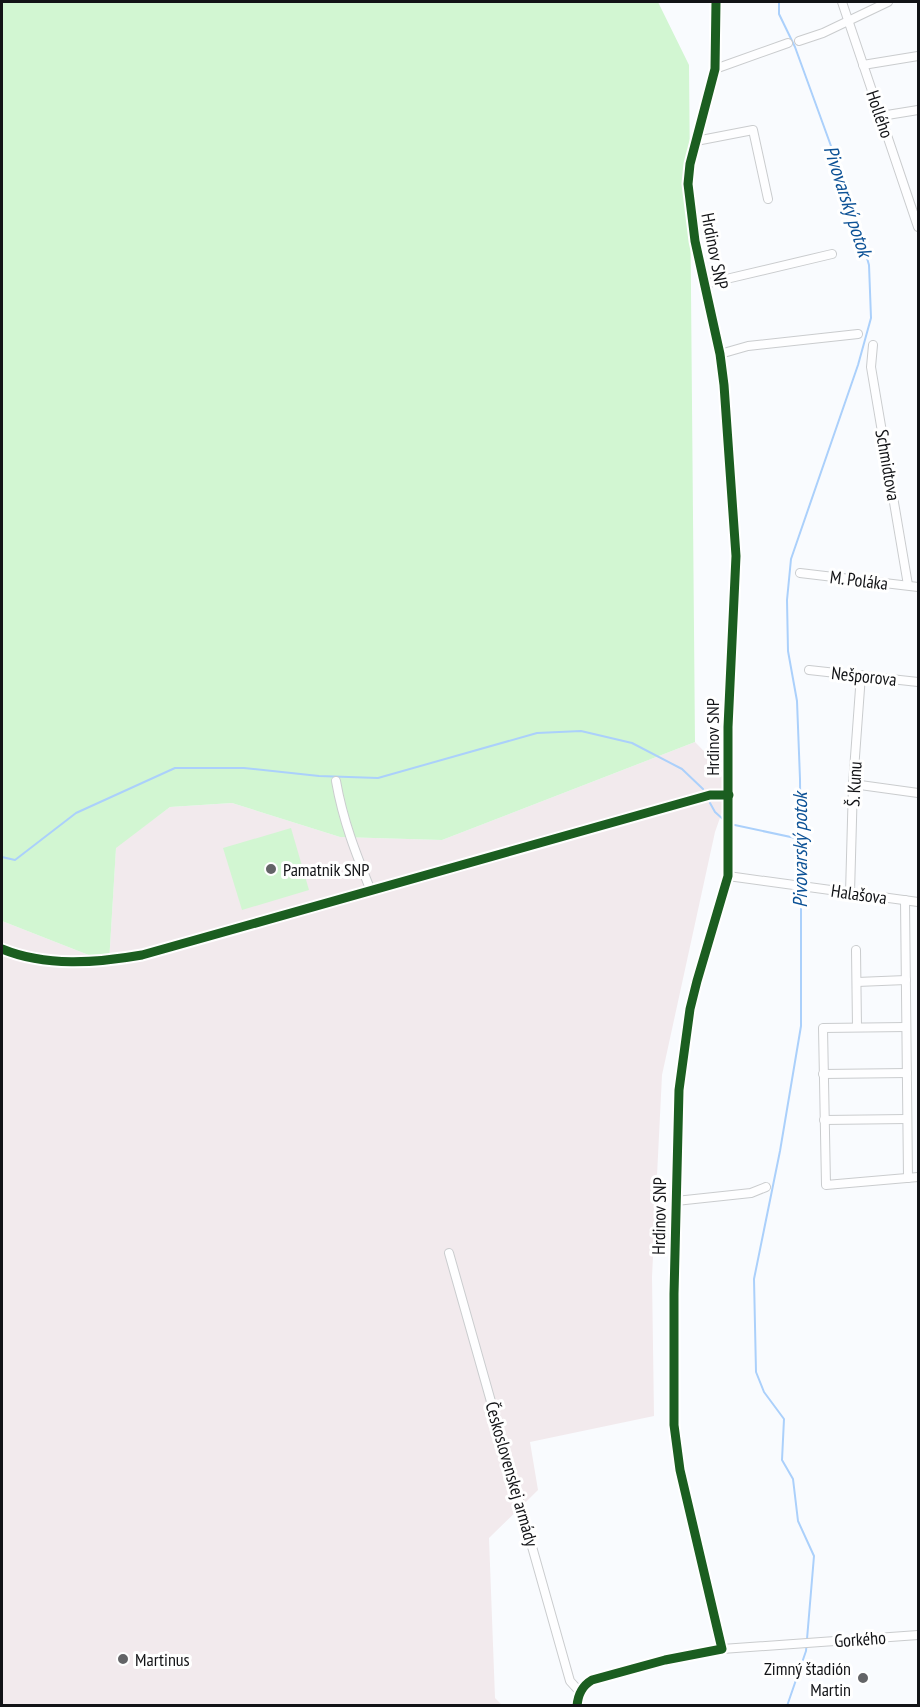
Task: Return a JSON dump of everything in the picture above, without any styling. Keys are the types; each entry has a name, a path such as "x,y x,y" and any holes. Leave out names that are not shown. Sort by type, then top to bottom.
{"street":[{"name":"Hrdinov SNP","path":"716,2 716,69 690,164 688,184 695,241 720,354 728,422 736,556 729,672 728,876 690,1009 680,1090 676,1201 674,1399 675,1444 722,1648"},
{"name":"Hollého","path":"842,2 918,224"},
{"path":"799,41 823,33 888,2"},
{"path":"716,69 788,43"},
{"path":"863,65 918,56"},
{"path":"881,116 918,110"},
{"path":"696,141 753,130 768,199"},
{"path":"705,284 832,254"},
{"path":"720,354 748,346 858,334"},
{"name":"Schmidtova","path":"873,345 871,366 908,585"},
{"name":"M. Poláka","path":"800,573 918,586"},
{"name":"Nešporova","path":"809,670 918,681"},
{"name":"Š. Kunu","path":"850,893 853,784 861,675"},
{"path":"336,781 342,814 371,891"},
{"path":"853,784 918,793"},
{"name":"Halašova","path":"728,876 918,902"},
{"path":"905,900 908,1178"},
{"path":"856,950 857,1027"},
{"path":"857,982 906,981"},
{"path":"906,1027 823,1028 826,1185 918,1177"},
{"path":"823,1074 906,1073"},
{"path":"824,1120 907,1119"},
{"path":"676,1201 751,1193 765,1187"},
{"name":"Československej armády","path":"449,1253 570,1681 580,1692"},
{"name":"Gorkého","path":"722,1648 918,1635"},
{"path":"577,1706 580,1692 587,1683 597,1678 722,1648"}],"shaded area":[{"path":"695,742 733,781 715,832 662,1075 652,1277 654,1416 530,1442 538,1490 489,1538 495,1698 502,1705 2,1705 2,921 109,963 116,847 170,807 232,803 340,837 442,840"}],"green space":[{"path":"2,2 658,2 689,65 695,742 442,840 340,837 232,803 170,807 116,848 109,963 2,921"},
{"path":"291,828 309,890 242,910 223,848"}],"waterway":[{"name":"Pivovarský potok","path":"779,2 779,14 795,47 847,190 869,265 871,318 858,365 791,559 787,600 788,651 797,701 801,884"},
{"path":"2,857 15,860 76,813 175,768 244,768 319,776 378,778 537,733 581,731 632,743 682,769 703,789"},
{"path":"710,803 715,812 725,821"},
{"path":"730,824 800,839"},
{"name":"Pivovarský potok","path":"787,1706 806,1651 814,1556 798,1521 793,1479 782,1460 784,1419 764,1392 756,1372 754,1279 780,1151 801,1026 801,889"}],"cycle path":[{"path":"577,1706 581,1691 592,1680 665,1660 722,1649 680,1470 674,1425 674,1294 679,1090 690,1009 728,876 728,727 736,556 724,385 720,354 695,241 688,184 690,164 715,69 716,2"},
{"path":"2,949 36,959 71,962 142,955 710,795 729,795"}],"place":[{"name":"Pamatnik SNP","path":"271,869"},
{"name":"Martinus","path":"123,1659"},
{"name":"Zimný štadión Martin","path":"863,1678"}]}
